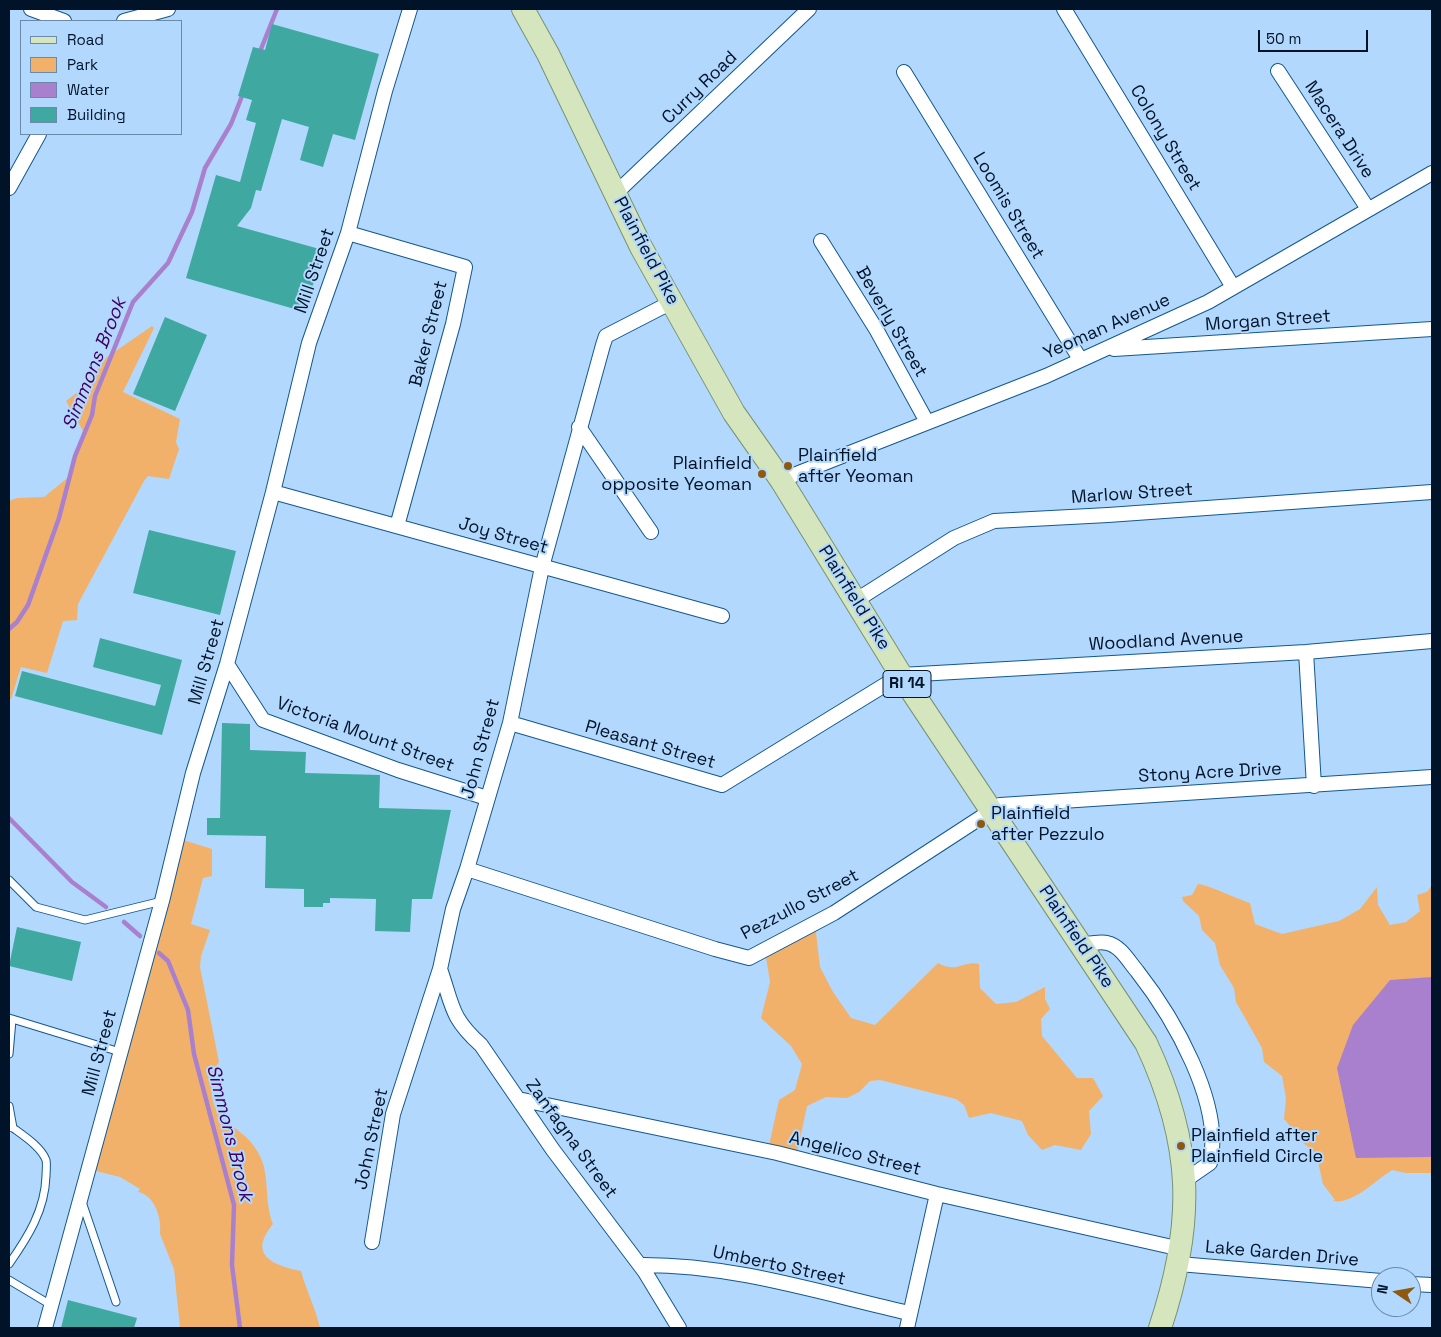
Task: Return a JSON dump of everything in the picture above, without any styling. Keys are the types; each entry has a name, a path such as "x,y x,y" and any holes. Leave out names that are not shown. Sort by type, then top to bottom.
{"main road":[{"name":"Plainfield Pike","path":"523,9 672,302 734,413 781,480 901,675 1146,1043 1161,1075 1175,1122 1184,1181 1185,1224 1180,1256 1160,1328"}],"street":[{"path":"31,9 61,20"},
{"path":"128,20 168,9"},
{"name":"Mill Street","path":"45,1328 162,901 193,773 227,664 274,492 310,343 348,233 385,91 410,9"},
{"name":"Curry Road","path":"616,194 809,9"},
{"name":"Colony Street","path":"1064,9 1233,287"},
{"name":"Macera Drive","path":"1278,70 1368,209"},
{"name":"Loomis Street","path":"904,72 1080,359"},
{"path":"9,188 37,135"},
{"name":"Yeoman Avenue","path":"781,480 1046,376 1208,302 1432,173"},
{"name":"Baker Street","path":"348,233 465,268 453,324 396,526"},
{"name":"Beverly Street","path":"821,241 876,329 927,422"},
{"name":"John Street","path":"372,1242 393,1114 440,969 451,917 510,723 542,567 579,427 606,336 672,302"},
{"name":"Morgan Street","path":"1106,350 1432,330"},
{"path":"579,427 651,532"},
{"name":"Joy Street","path":"274,492 722,616"},
{"name":"Marlow Street","path":"855,601 954,538 994,521 1108,516 1432,492"},
{"name":"Woodland Avenue","path":"901,675 1306,652 1432,641"},
{"path":"1306,652 1314,786"},
{"name":"Victoria Mount Street","path":"227,664 262,720 398,770 487,798"},
{"name":"Pleasant Street","path":"510,723 722,785 901,675"},
{"name":"Stony Acre Drive","path":"992,811 1000,805 1010,804 1432,777"},
{"name":"Pezzullo Street","path":"467,869 715,949 749,958 834,913 992,811"},
{"path":"1081,944 1107,942 1120,949 1156,996 1193,1061 1208,1110 1212,1153 1210,1164 1184,1181"},
{"name":"Zanfagna Street","path":"440,969 454,1013 471,1035 481,1044 518,1099 640,1265 679,1328"},
{"name":"Angelico Street","path":"518,1099 777,1153 1180,1256"},
{"path":"906,1328 937,1194"},
{"name":"Lake Garden Drive","path":"1180,1256 1371,1280"},
{"name":"Umberto Street","path":"640,1265 678,1264 736,1274 909,1314"}],"lane":[{"path":"9,880 36,907 85,920 162,901"},
{"path":"9,1054 10,1019 120,1052"},
{"path":"9,1106 11,1128 30,1140 46,1160 46,1187 37,1218 28,1237 9,1264"},
{"path":"80,1197 116,1302"},
{"path":"9,1280 51,1305"}],"green space":[{"path":"152,326 154,328 123,392 180,419 176,442 179,449 169,479 148,476 144,481 78,604 77,620 63,621 47,673 21,667 11,699 9,699 9,501 17,498 44,497 70,476 83,431 66,401 83,388 107,357"},
{"path":"183,840 212,849 212,876 203,878 191,924 210,930 201,956 200,967 219,1062 213,1075 212,1098 221,1116 245,1136 260,1156 265,1172 270,1216 273,1224 266,1234 263,1250 272,1261 301,1271 320,1328 180,1328 174,1269 160,1234 160,1222 156,1208 149,1198 138,1192 140,1189 120,1177 88,1169"},
{"path":"1198,884 1250,903 1255,924 1282,934 1339,921 1360,909 1377,887 1378,905 1390,925 1406,922 1420,911 1417,895 1427,892 1432,885 1432,1173 1406,1173 1392,1170 1356,1196 1333,1201 1335,1200 1323,1184 1316,1153 1298,1139 1295,1132 1284,1119 1286,1098 1282,1076 1264,1062 1262,1048 1236,1002 1234,988 1220,965 1215,943 1202,930 1199,916 1183,901 1182,897 1192,895"},
{"path":"815,924 820,967 833,992 851,1018 875,1025 938,963 950,967 973,963 979,964 980,988 996,1004 1016,1002 1045,987 1045,999 1050,1009 1041,1019 1042,1036 1077,1078 1093,1078 1103,1096 1089,1111 1091,1134 1081,1150 1055,1145 1042,1150 1028,1135 1022,1121 991,1113 969,1118 964,1105 956,1099 880,1080 870,1081 859,1092 847,1098 826,1097 807,1106 796,1158 768,1150 779,1100 795,1090 802,1064 791,1046 761,1018 770,982 765,951"}],"water":[{"path":"1432,977 1432,1157 1356,1158 1337,1068 1353,1025 1390,980"}],"building":[{"path":"272,24 379,54 355,140 333,134 323,167 300,160 309,127 282,119 261,191 256,190 251,208 237,226 323,250 305,312 186,278 216,175 240,182 256,123 246,120 252,100 238,96 253,47 265,50"},
{"path":"165,317 207,335 175,411 133,394"},
{"path":"149,530 236,551 220,615 133,593"},
{"path":"100,638 182,660 162,735 15,696 22,671 155,706 161,685 93,667"},
{"path":"222,723 250,724 250,750 306,752 305,773 380,775 379,808 451,810 432,899 412,899 410,932 375,931 376,899 330,898 330,903 323,903 323,907 304,907 304,889 265,888 266,836 207,835 207,818 220,818"},
{"path":"17,927 81,942 72,981 9,966"},
{"path":"68,1300 137,1318 134,1328 61,1328"}],"waterway":[{"name":"Simmons Brook","path":"259,54 277,9"},
{"name":"Simmons Brook","path":"9,629 17,622 28,605 59,518 75,456 92,415 95,396 133,302 168,263 192,212 205,168 231,124 244,91"},
{"name":"Simmons Brook","path":"9,818 72,882 106,907"},
{"name":"Simmons Brook","path":"124,922 140,936"},
{"name":"Simmons Brook","path":"159,953 168,961 188,1010 194,1054 234,1205 232,1265 240,1328"}],"place":[{"name":"Plainfield after Yeoman","path":"788,466"},
{"name":"Plainfield opposite Yeoman","path":"762,474"},
{"name":"Plainfield after Pezzulo","path":"981,824"},
{"name":"Plainfield after Plainfield Circle","path":"1181,1146"}]}
